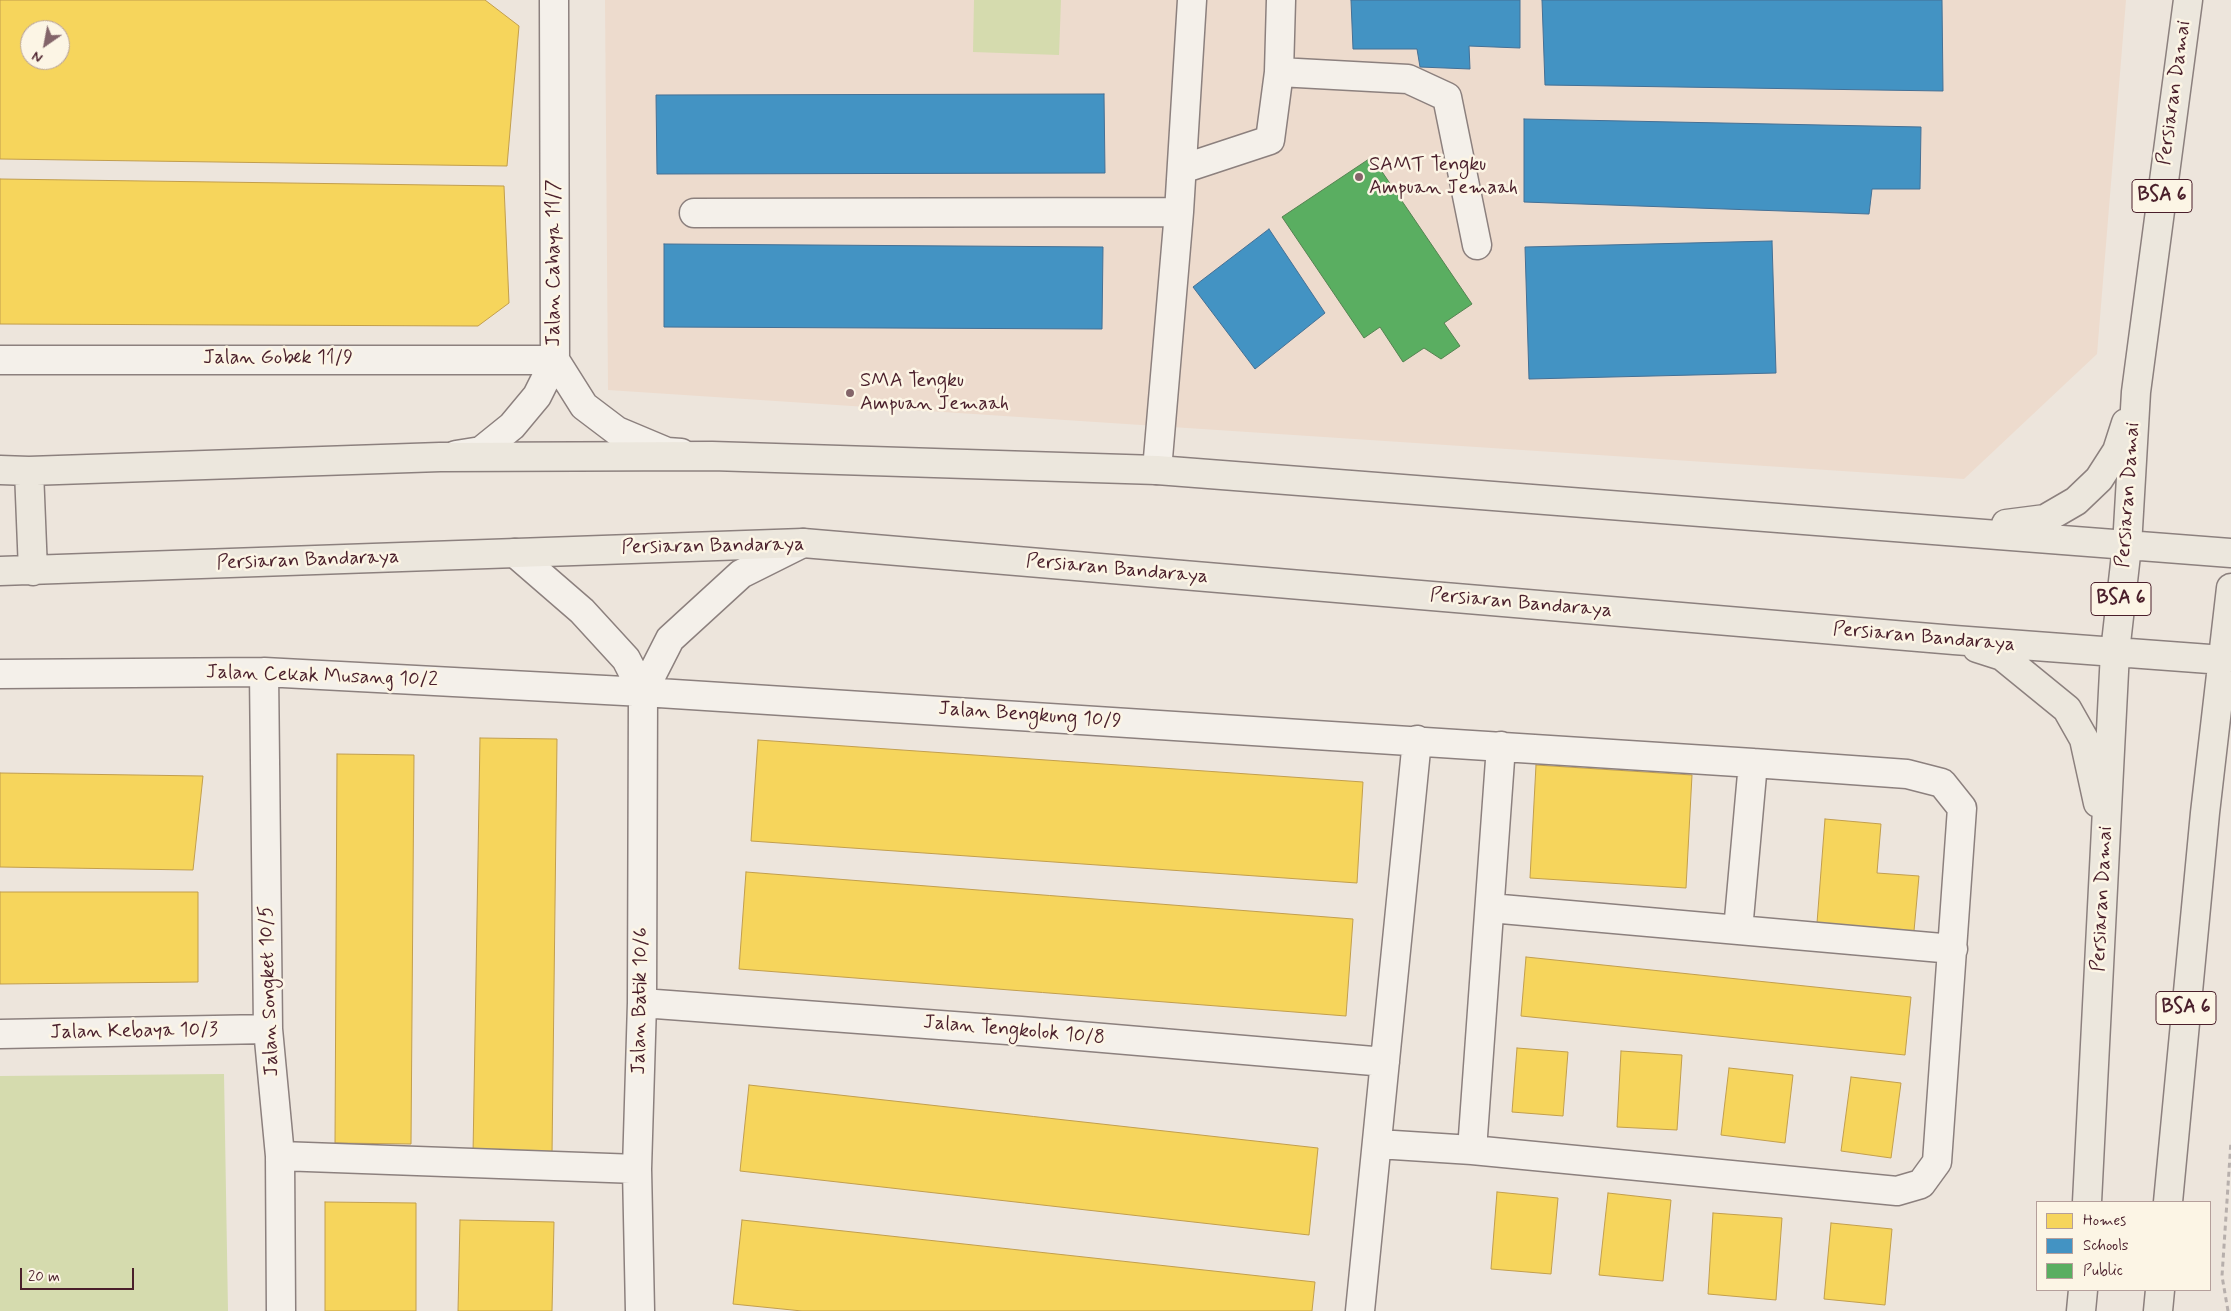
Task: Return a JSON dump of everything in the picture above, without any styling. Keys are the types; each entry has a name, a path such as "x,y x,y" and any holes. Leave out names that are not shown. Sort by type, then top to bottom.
{"main road":[{"name":"Persiaran Damai","path":"2087,1201 2115,652 2127,546 2136,392 2188,0"},
{"path":"1953,531 2045,519 2076,501 2099,479 2117,451 2136,392"},
{"path":"0,470 29,471 440,457 712,456 1157,470 2231,553"},
{"path":"29,471 33,571"},
{"name":"Persiaran Bandaraya","path":"0,571 803,544 1954,640 2227,658"},
{"name":"BSA 6","path":"2168,1201 2205,813 2227,658 2231,588"},
{"path":"1954,640 2002,656 2067,709 2084,739 2106,841"},
{"path":"2205,813 2231,753"},
{"path":"2081,1311 2082,1291"},
{"path":"2158,1311 2160,1291"}],"street":[{"name":"Jalan Cahaya 11/7","path":"554,0 555,360 584,406 617,431 667,452 712,456"},
{"path":"1157,470 1182,169 1192,0"},
{"path":"1182,169 1270,140 1279,72 1281,0"},
{"path":"1279,72 1408,79 1447,97 1477,245"},
{"path":"694,213 1178,212"},
{"name":"Jalan Gobek 11/9","path":"0,360 555,360"},
{"path":"440,457 481,451 512,426 537,396 555,360"},
{"name":"Jalan Batik 10/6","path":"640,1311 637,1169 642,1003 643,692 670,639 741,574 803,544"},
{"name":"Jalan Batik 10/6","path":"515,553 582,611 620,652 626,659 643,692"},
{"name":"Jalan Cekak Musang 10/2","path":"0,674 264,672 643,692"},
{"name":"Jalan Songket 10/5","path":"264,672 268,1029 280,1156 281,1311"},
{"name":"Jalan Bengkung 10/9","path":"643,692 1417,740 1907,774 1942,783 1962,808 1937,1162 1921,1184 1897,1191 1472,1150 1378,1144"},
{"path":"1360,1311 1417,740"},
{"path":"1472,1150 1501,746"},
{"path":"1738,930 1753,763"},
{"path":"1490,908 1953,950"},
{"name":"Jalan Tengkolok 10/8","path":"642,1003 1030,1032 1385,1062"},
{"name":"Jalan Kebaya 10/3","path":"0,1034 268,1029"},
{"path":"280,1156 637,1169"}],"path":[{"path":"2228,1311 2222,1276 2231,1141"}],"shaded area":[{"name":"SAMT Tengku Ampuan Jemaah","path":"605,0 2126,0 2097,354 1964,479 608,390"}],"green space":[{"path":"974,0 1061,0 1059,55 973,52"},
{"path":"224,1074 228,1311 0,1311 0,1076"}],"building: Homes":[{"path":"0,0 485,0 519,26 507,166 0,159"},
{"path":"0,179 504,186 509,303 478,326 0,324"},
{"path":"480,738 557,739 552,1155 473,1154"},
{"path":"758,740 1363,782 1357,883 751,841"},
{"path":"337,754 414,755 411,1144 335,1143"},
{"path":"1536,765 1692,775 1686,888 1530,878"},
{"path":"0,773 203,776 193,870 0,867"},
{"path":"1825,819 1881,824 1877,873 1919,876 1914,931 1817,923"},
{"path":"746,872 1353,919 1346,1016 739,969"},
{"path":"0,892 198,892 198,982 0,984"},
{"path":"1526,957 1911,997 1905,1055 1521,1016"},
{"path":"1517,1048 1568,1052 1563,1116 1512,1112"},
{"path":"1621,1051 1682,1055 1677,1130 1617,1127"},
{"path":"1729,1068 1793,1075 1785,1143 1721,1135"},
{"path":"1851,1077 1901,1083 1891,1158 1841,1151"},
{"path":"749,1085 1318,1148 1309,1235 740,1171"},
{"path":"1497,1192 1558,1198 1551,1274 1491,1269"},
{"path":"1608,1193 1671,1200 1663,1281 1599,1275"},
{"path":"325,1202 416,1203 416,1311 325,1311"},
{"path":"1713,1213 1782,1218 1776,1300 1708,1294"},
{"path":"460,1220 554,1222 552,1311 458,1311"},
{"path":"742,1220 1315,1282 1312,1311 802,1311 733,1304"},
{"path":"1831,1223 1892,1229 1885,1305 1824,1299"}],"building: Schools":[{"path":"1351,0 1520,0 1520,48 1469,46 1470,69 1420,67 1417,49 1353,49"},
{"path":"1542,0 1942,0 1943,91 1545,85"},
{"path":"1104,94 1105,173 657,174 656,95"},
{"path":"1524,119 1921,127 1920,189 1872,189 1869,214 1524,202"},
{"path":"1269,229 1325,313 1255,369 1193,287"},
{"path":"1772,241 1776,373 1529,379 1525,247"},
{"path":"664,244 1103,247 1102,329 664,327"}],"building: Public":[{"path":"1372,157 1472,304 1444,323 1460,346 1441,359 1424,348 1403,362 1380,327 1364,338 1282,217"}],"place":[{"name":"SAMT Tengku Ampuan Jemaah","path":"1359,177"},
{"name":"SMA Tengku Ampuan Jemaah","path":"850,393"}]}
